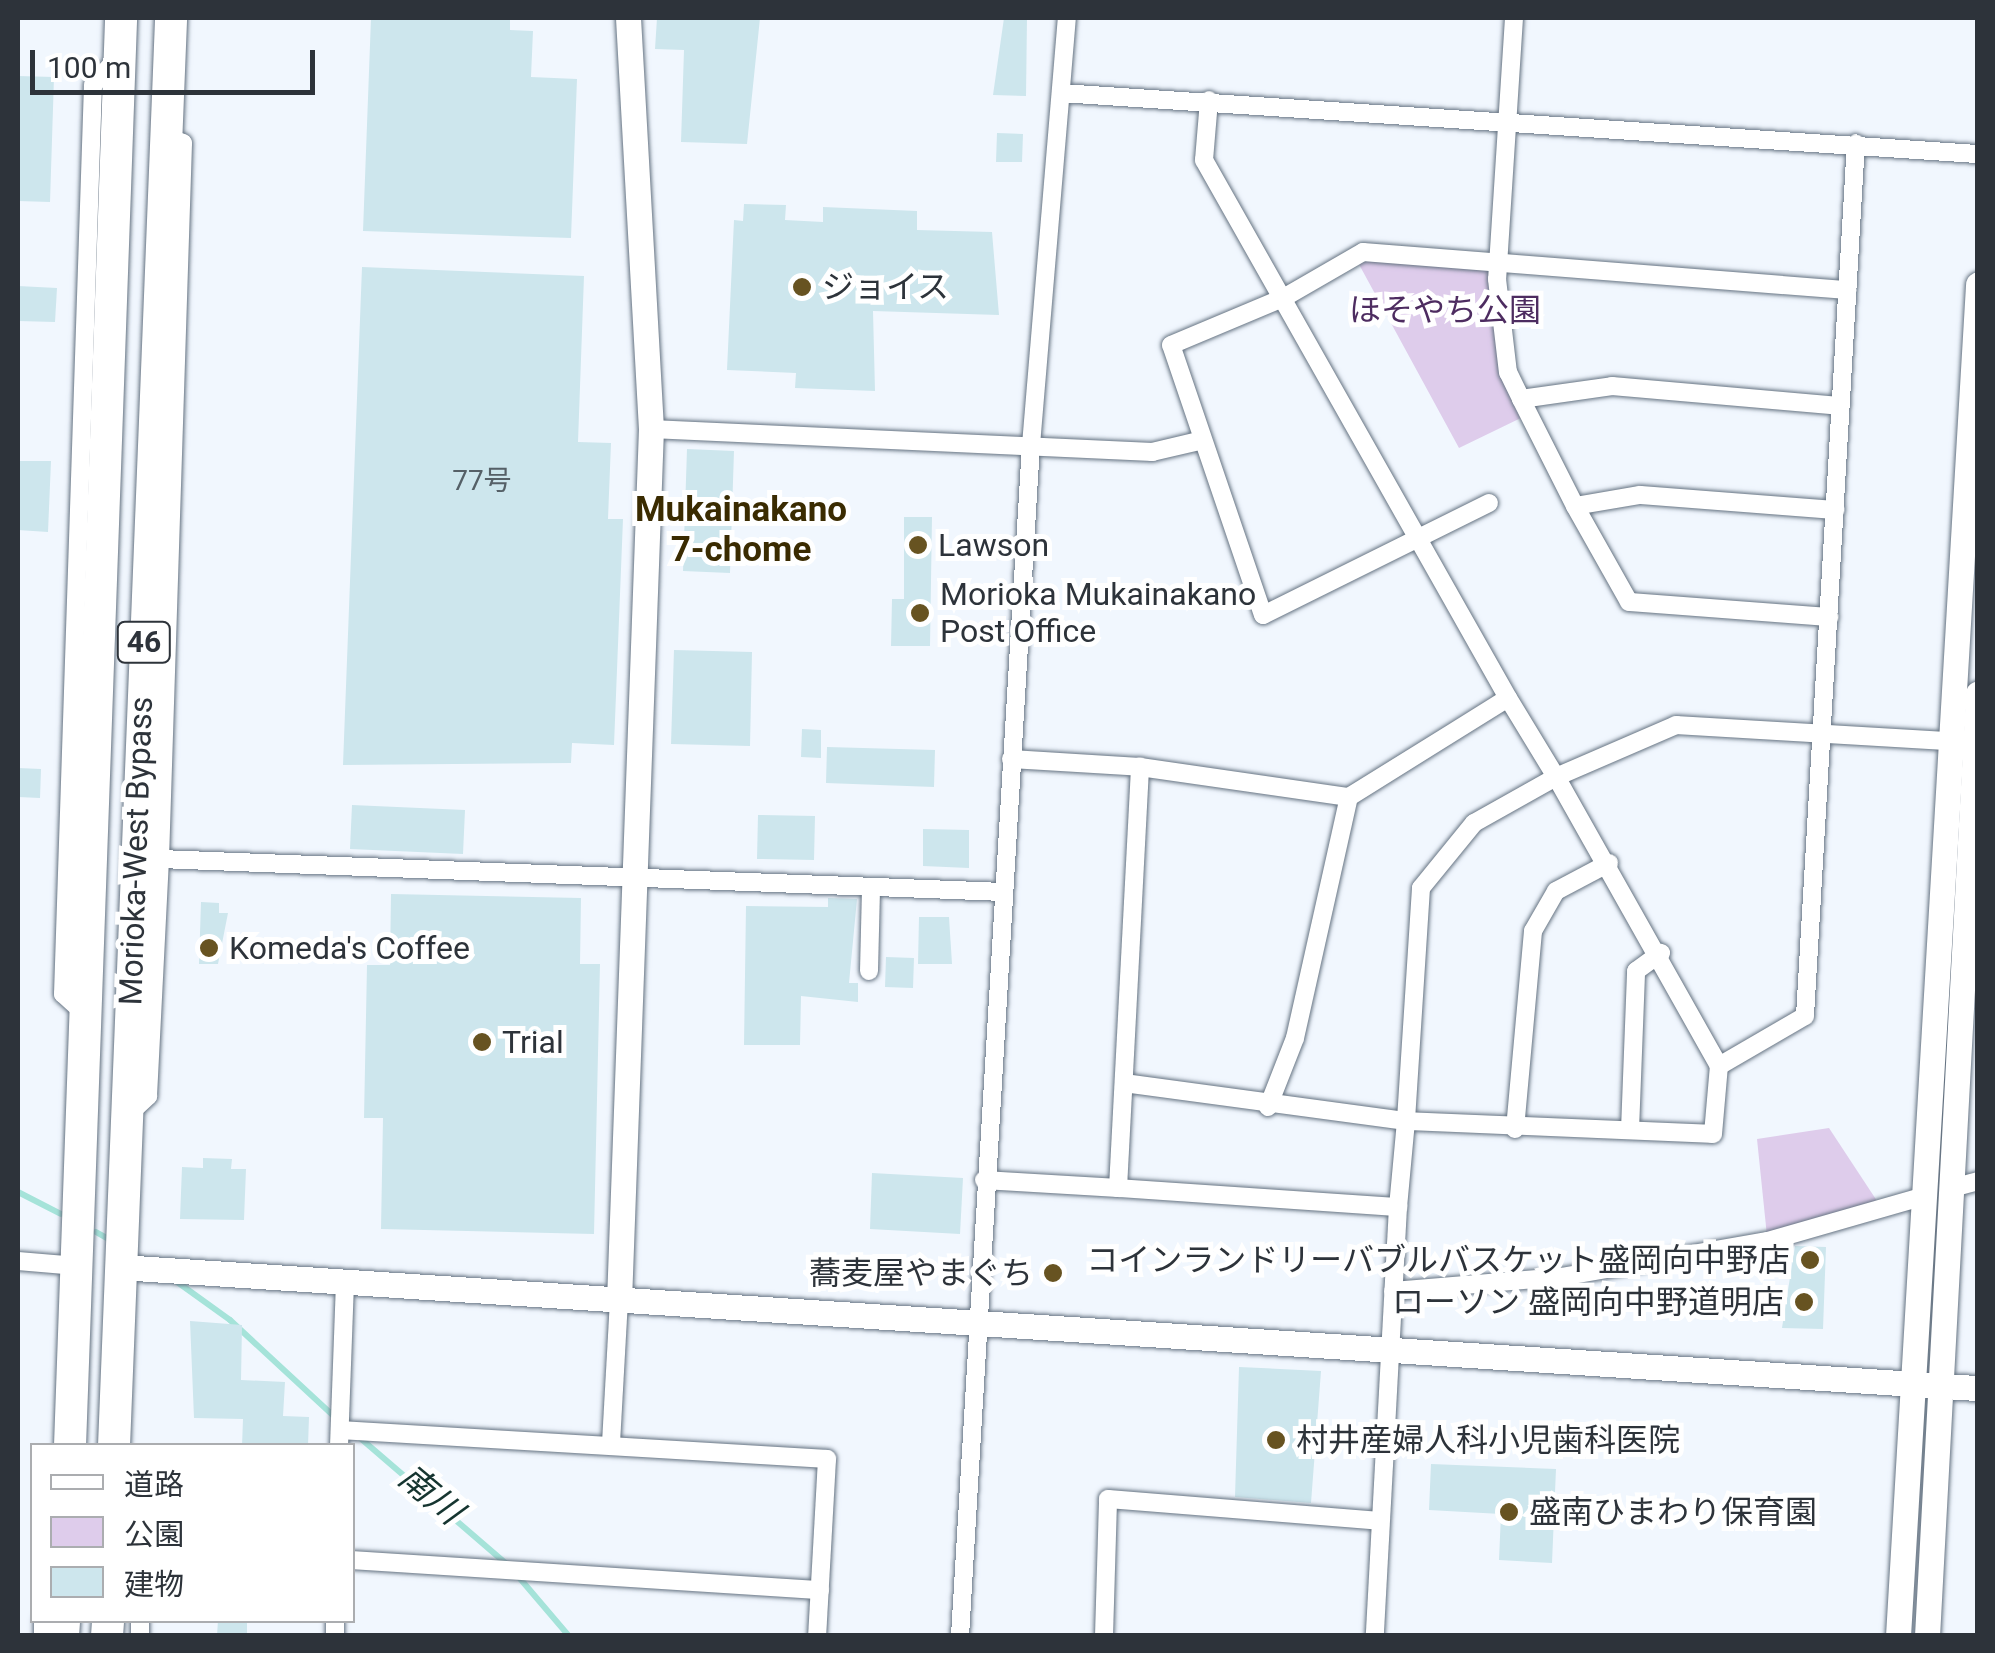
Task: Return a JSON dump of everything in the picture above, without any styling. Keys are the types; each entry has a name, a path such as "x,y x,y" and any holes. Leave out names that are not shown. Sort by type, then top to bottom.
{"highway":[{"name":"Morioka-West Bypass","path":"70,1443 121,18"},
{"name":"Morioka-West Bypass","path":"114,1443 130,1268 126,1116 171,18"}],"street":[{"path":"611,1444 651,429 628,18"},
{"path":"960,1636 980,1325 984,1180 1031,445 1067,18"},
{"path":"1514,18 1498,262 1498,326 1521,399 1575,506 1629,602 1830,617"},
{"path":"1061,93 1978,154"},
{"path":"1124,1083 1268,1107 1406,1121 1515,1129 1713,1134 1719,1066 1608,862 1417,541 1285,297 1204,160 1209,100"},
{"path":"126,1116 148,1096 160,859 184,143 164,136"},
{"path":"1719,1066 1806,1016 1856,143"},
{"path":"1489,503 1263,615 1171,345 1285,297 1363,252 1848,290"},
{"path":"1927,1636 1952,1188 1968,742 1978,284"},
{"path":"1521,399 1612,386 1839,406"},
{"path":"651,429 1152,452 1203,440"},
{"path":"1575,506 1640,496 1834,510"},
{"path":"1898,1636 1908,1385 1921,1197 1968,742 1978,693"},
{"path":"1011,758 1140,767 1350,796 1508,698"},
{"path":"1375,1636 1398,1208 1421,888 1474,823 1556,777 1676,725 1824,729 1968,742"},
{"path":"1118,1188 1140,767"},
{"path":"1268,1107 1295,1038 1350,796"},
{"path":"160,859 1003,892"},
{"path":"1515,1129 1533,930 1556,891 1608,862"},
{"path":"869,971 870,887"},
{"path":"1630,1130 1636,970 1660,954"},
{"path":"984,1180 1398,1208"},
{"path":"1952,1188 1978,1181"},
{"path":"1393,1291 1561,1277 1749,1244 1921,1197"},
{"path":"18,1262 78,1266"},
{"path":"130,1268 1978,1388"},
{"path":"345,1282 340,1438 611,1444 827,1459 817,1636"},
{"path":"1104,1636 1108,1499 1380,1521"},
{"path":"355,1560 820,1590"}],"green space":[{"name":"ほそやち公園","path":"1355,257 1498,262 1498,327 1529,414 1459,448"},
{"path":"1829,1128 1881,1207 1767,1236 1757,1139"}],"building":[{"path":"371,18 510,18 510,30 533,31 531,77 577,79 571,238 363,231"},
{"path":"657,18 760,18 747,144 681,142 684,50 655,49"},
{"path":"1004,18 1027,18 1026,96 993,95"},
{"path":"18,76 54,77 50,202 18,201"},
{"path":"997,133 1023,134 1022,162 996,162"},
{"name":"ジョイス","path":"744,204 786,205 785,220 823,222 823,207 917,211 917,230 992,232 999,315 873,311 875,391 795,388 796,373 727,370 734,220 743,221"},
{"path":"362,267 584,276 578,442 611,443 608,519 623,519 614,745 572,743 571,763 343,765"},
{"path":"18,286 57,288 55,322 18,321"},
{"path":"687,449 734,451 730,573 683,571"},
{"path":"18,461 51,461 48,532 18,530"},
{"path":"904,517 932,517 930,646 891,646 892,599 904,599"},
{"path":"674,650 752,652 750,746 671,744"},
{"path":"802,729 821,730 821,758 801,757"},
{"path":"827,747 935,750 934,787 826,783"},
{"path":"18,768 41,769 40,798 18,797"},
{"path":"352,805 465,810 463,854 350,849"},
{"path":"758,815 815,816 814,860 757,859"},
{"path":"923,829 969,830 969,868 923,866"},
{"name":"Trial","path":"391,894 581,898 580,964 600,964 594,1234 381,1229 383,1118 364,1118 367,965 390,965"},
{"path":"828,898 857,899 849,983 858,983 858,1002 801,996 800,1045 744,1045 746,906 828,907"},
{"name":"Komeda's Coffee","path":"201,902 219,903 219,913 228,913 218,964 199,964"},
{"path":"919,917 949,917 952,964 918,964"},
{"path":"886,957 914,958 913,988 885,987"},
{"path":"203,1158 232,1159 231,1169 246,1169 244,1220 180,1219 182,1167 203,1168"},
{"path":"872,1173 963,1178 960,1234 870,1229"},
{"name":"ローソン 盛岡向中野道明店","path":"1795,1246 1826,1247 1823,1329 1782,1328"},
{"path":"190,1321 242,1325 241,1380 285,1382 283,1416 309,1417 308,1443 242,1443 243,1419 194,1418"},
{"name":"村井産婦人科小児歯科医院","path":"1239,1367 1321,1371 1311,1503 1235,1497"},
{"name":"盛南ひまわり保育園","path":"1431,1464 1556,1469 1552,1563 1499,1560 1501,1514 1429,1510"},
{"path":"218,1623 247,1623 247,1636 217,1636"}],"waterway":[{"name":"南川","path":"18,1192 61,1214"},
{"name":"南川","path":"96,1232 107,1238"},
{"name":"南川","path":"173,1279 230,1320 338,1420"},
{"name":"南川","path":"359,1437 509,1566"},
{"name":"南川","path":"517,1575 569,1636"}],"place":[{"name":"ジョイス","path":"802,287"},
{"name":"Lawson","path":"918,545"},
{"name":"Morioka Mukainakano Post Office","path":"920,613"},
{"name":"Komeda's Coffee","path":"209,948"},
{"name":"Trial","path":"482,1042"},
{"name":"コインランドリーバブルバスケット盛岡向中野店","path":"1810,1260"},
{"name":"蕎麦屋やまぐち","path":"1053,1273"},
{"name":"ローソン 盛岡向中野道明店","path":"1804,1302"},
{"name":"村井産婦人科小児歯科医院","path":"1276,1440"},
{"name":"盛南ひまわり保育園","path":"1509,1512"}],"district":[{"name":"Mukainakano 7-chome","path":"741,530"}]}
